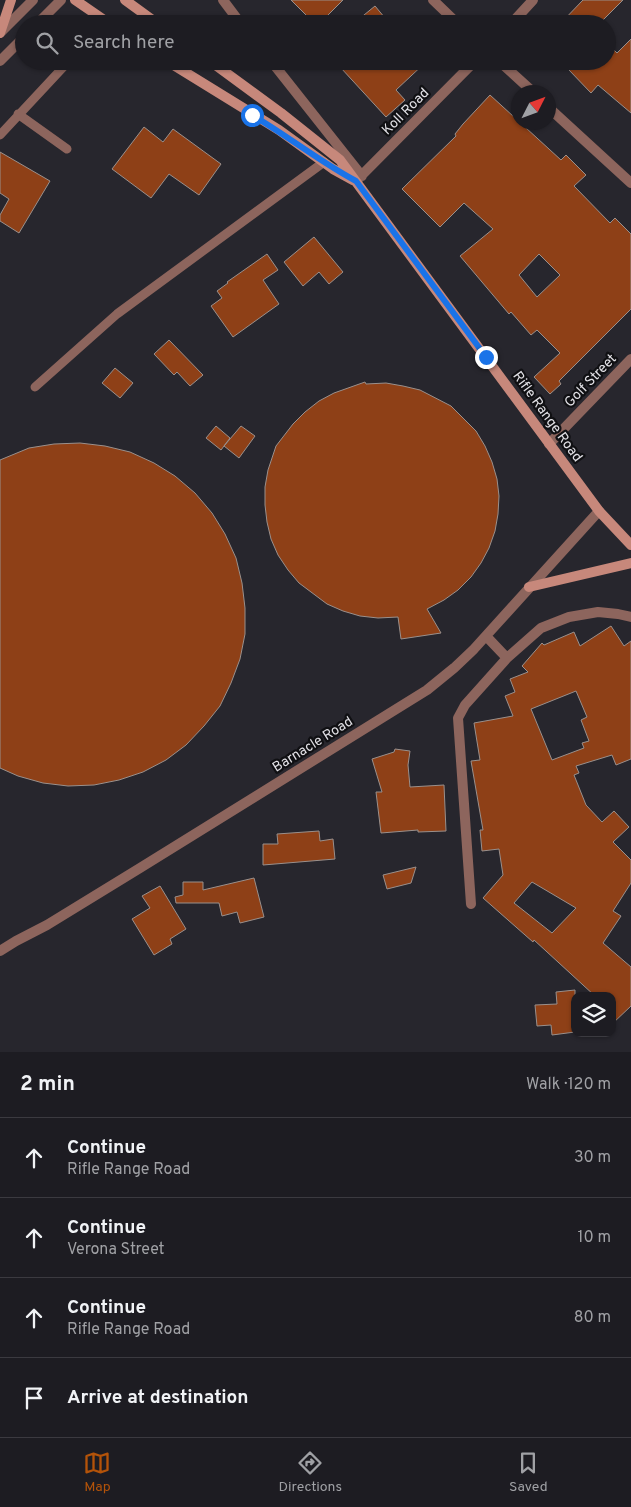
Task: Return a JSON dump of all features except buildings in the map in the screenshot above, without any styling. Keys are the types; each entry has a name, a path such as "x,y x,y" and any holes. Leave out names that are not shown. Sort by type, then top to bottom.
{"main road":[{"path":"0,33 11,0"},
{"path":"75,0 97,15"},
{"path":"125,0 146,15"},
{"path":"181,70 279,130 326,164 359,178"},
{"path":"222,70 281,113 340,160 359,178"},
{"name":"Rifle Range Road","path":"359,178 599,512 631,545"},
{"path":"529,587 631,563"}],"street":[{"path":"18,15 33,0"},
{"path":"46,15 61,0"},
{"path":"223,0 234,15"},
{"path":"433,0 449,15"},
{"path":"519,15 533,0"},
{"path":"0,33 15,18"},
{"path":"0,61 15,46"},
{"name":"Rifle Range Road","path":"278,70 359,178"},
{"name":"Koll Road","path":"359,178 466,70"},
{"path":"508,70 525,85"},
{"path":"556,114 631,184"},
{"name":"Golf Street","path":"549,444 631,359"},
{"name":"Barnacle Road","path":"0,951 16,940 48,925 427,690 454,668 486,636 599,512"},
{"path":"471,904 458,718 465,705 507,658 541,628 569,617 598,612 631,617"},
{"path":"486,636 507,658"}],"lane":[{"path":"0,135 60,70"},
{"path":"18,114 67,149"},
{"path":"35,387 118,314 326,164"}],"route":[{"path":"252,115 279,130 333,169 356,181 486,357"}]}
